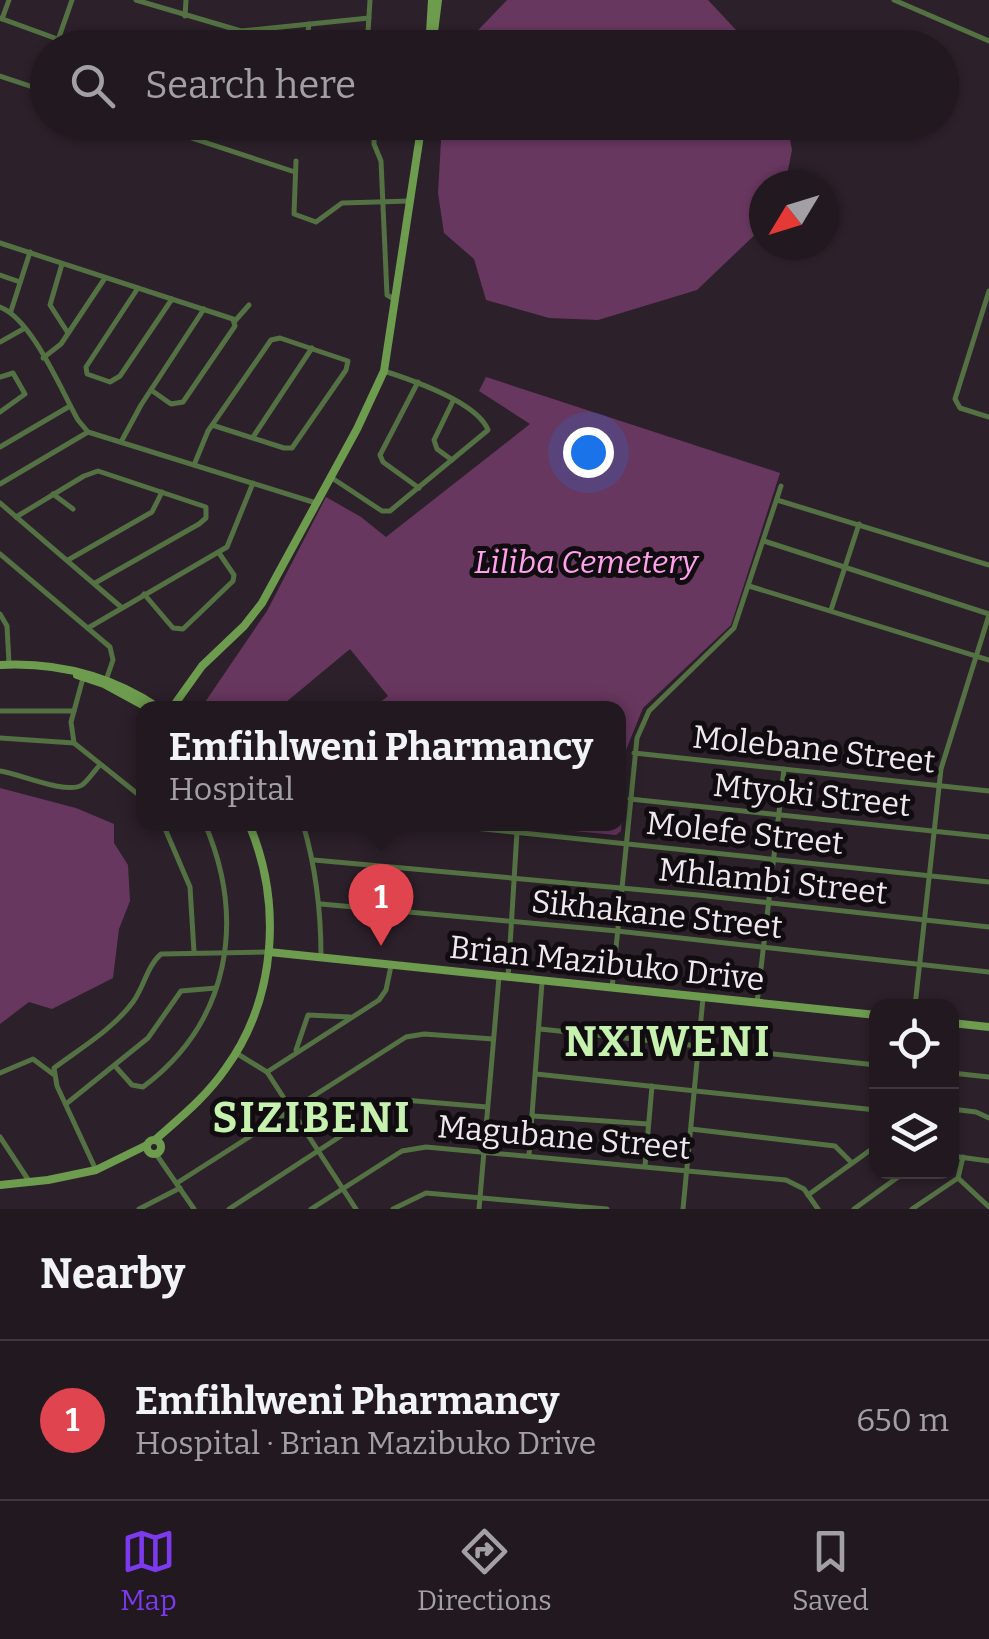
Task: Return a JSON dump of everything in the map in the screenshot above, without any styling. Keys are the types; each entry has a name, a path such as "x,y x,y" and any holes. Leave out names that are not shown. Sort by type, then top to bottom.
{"street":[{"path":"8,0 1,19 31,30"},
{"path":"62,30 72,0"},
{"path":"136,0 234,30"},
{"path":"185,16 186,0"},
{"path":"369,30 370,0"},
{"path":"432,30 435,0"},
{"path":"894,0 989,41"},
{"path":"258,30 369,18"},
{"path":"308,30 309,24"},
{"path":"0,76 30,86"},
{"path":"198,140 295,172"},
{"path":"374,140 384,173 387,295 397,301"},
{"path":"178,701 202,666 253,616 332,478 384,371 419,140"},
{"path":"296,161 294,214 298,216 316,222 342,203 410,201"},
{"path":"0,242 234,321"},
{"path":"11,311 30,252"},
{"path":"62,264 50,300 52,311 69,334"},
{"path":"0,275 20,282"},
{"path":"43,358 69,334 105,278"},
{"path":"138,288 86,367 93,378 110,382 120,376 172,299"},
{"path":"989,292 955,399 960,408 989,417"},
{"path":"151,390 171,404 183,402 235,326 234,321 249,305"},
{"path":"0,307 11,311 25,328 88,432 316,504"},
{"path":"121,442 204,309"},
{"path":"0,342 25,328"},
{"path":"194,465 212,425 271,340 280,338 348,360 346,370 296,445 284,448 212,425"},
{"path":"253,438 312,348"},
{"path":"332,478 384,512 390,511 488,430 482,418 454,400 384,371"},
{"path":"0,377 13,373 25,394 0,412"},
{"path":"418,382 380,454 382,462 418,488"},
{"path":"453,461 437,449 434,440 454,400"},
{"path":"0,447 70,406"},
{"path":"0,484 88,432"},
{"path":"16,517 98,471 203,504 206,518 95,583"},
{"path":"88,628 120,606 219,553 232,541 254,483"},
{"path":"612,988 633,754 649,712 734,628 781,486"},
{"path":"68,560 152,512 162,492"},
{"path":"53,494 73,509"},
{"path":"777,500 989,565"},
{"path":"0,503 120,606"},
{"path":"832,610 859,524"},
{"path":"764,541 989,615 944,754 916,999"},
{"path":"144,594 173,628 183,629 234,579 219,553"},
{"path":"0,554 112,653 106,682"},
{"path":"750,586 989,660"},
{"path":"0,614 7,623 4,664 59,668 106,682 141,701"},
{"path":"59,668 106,682"},
{"path":"74,743 74,711 83,677"},
{"path":"0,712 74,711"},
{"path":"0,738 74,743 136,793"},
{"name":"Molebane Street","path":"633,754 989,791"},
{"path":"0,771 36,782 75,787 99,766"},
{"path":"757,1003 784,768"},
{"name":"Mtyoki Street","path":"630,798 989,837"},
{"path":"170,831 190,887 194,952"},
{"path":"115,1066 136,1088 154,1079 196,1032 216,988 227,951 224,878 208,831"},
{"path":"0,1185 96,1170 133,1153 156,1149 167,1131 202,1099 236,1053 257,1006 269,952 268,885 251,831"},
{"path":"305,831 321,904 321,959"},
{"name":"Molefe Street","path":"507,831 989,882"},
{"path":"479,1209 493,1039 510,921 517,832"},
{"name":"Mhlambi Street","path":"314,860 622,888 989,928"},
{"name":"Sikhakane Street","path":"321,904 617,931 989,972"},
{"name":"Brian Mazibuko Drive","path":"53,1074 54,1068 125,1011 155,959 165,953 269,952 869,1014"},
{"path":"267,1072 383,996 390,966"},
{"path":"529,1156 542,982"},
{"path":"66,1104 148,1038 182,991 216,988"},
{"path":"683,1209 703,997"},
{"path":"295,1052 308,1015 352,1018"},
{"path":"959,1024 989,1027"},
{"path":"540,1029 869,1064"},
{"path":"139,1209 410,1035 493,1039"},
{"path":"236,1053 267,1072 356,1209"},
{"path":"3,1069 33,1058 53,1074 96,1170"},
{"path":"536,1074 869,1109"},
{"path":"959,1074 989,1078"},
{"path":"645,1166 652,1086"},
{"path":"230,1209 400,1101 487,1107"},
{"path":"959,1109 989,1118"},
{"path":"533,1116 648,1124"},
{"path":"691,1129 835,1146 852,1163"},
{"path":"0,1138 30,1182"},
{"name":"Magubane Street","path":"311,1209 408,1148 786,1180 799,1185 808,1195"},
{"path":"156,1149 194,1209"},
{"path":"818,1209 808,1195 869,1151"},
{"path":"959,1157 989,1162"},
{"path":"959,1174 963,1157"},
{"path":"854,1209 895,1179"},
{"path":"912,1209 957,1179"},
{"path":"959,1179 989,1207"},
{"path":"393,1209 426,1193 607,1209"}],"green space":[{"path":"507,0 708,0 736,30 478,30"},
{"path":"441,140 790,140 788,170 749,170 749,240 697,290 598,320 549,318 486,300 474,259 444,233 438,193"},
{"name":"Liliba Cemetery","path":"486,377 780,473 731,625 643,708 626,750 626,701 382,701 388,696 350,649 287,701 206,701 267,611 326,497 386,537 530,424 479,391"},
{"path":"0,788 76,808 114,824 114,843 128,865 130,901 119,929 113,978 52,1009 29,1002 0,1024"},
{"name":"Liliba Cemetery","path":"573,831 621,831 616,835"}],"place":[{"name":"Emfihlweni Pharmancy","path":"381,946"}],"district":[{"name":"NXIWENI","path":"668,1042"},
{"name":"SIZIBENI","path":"312,1118"}]}
